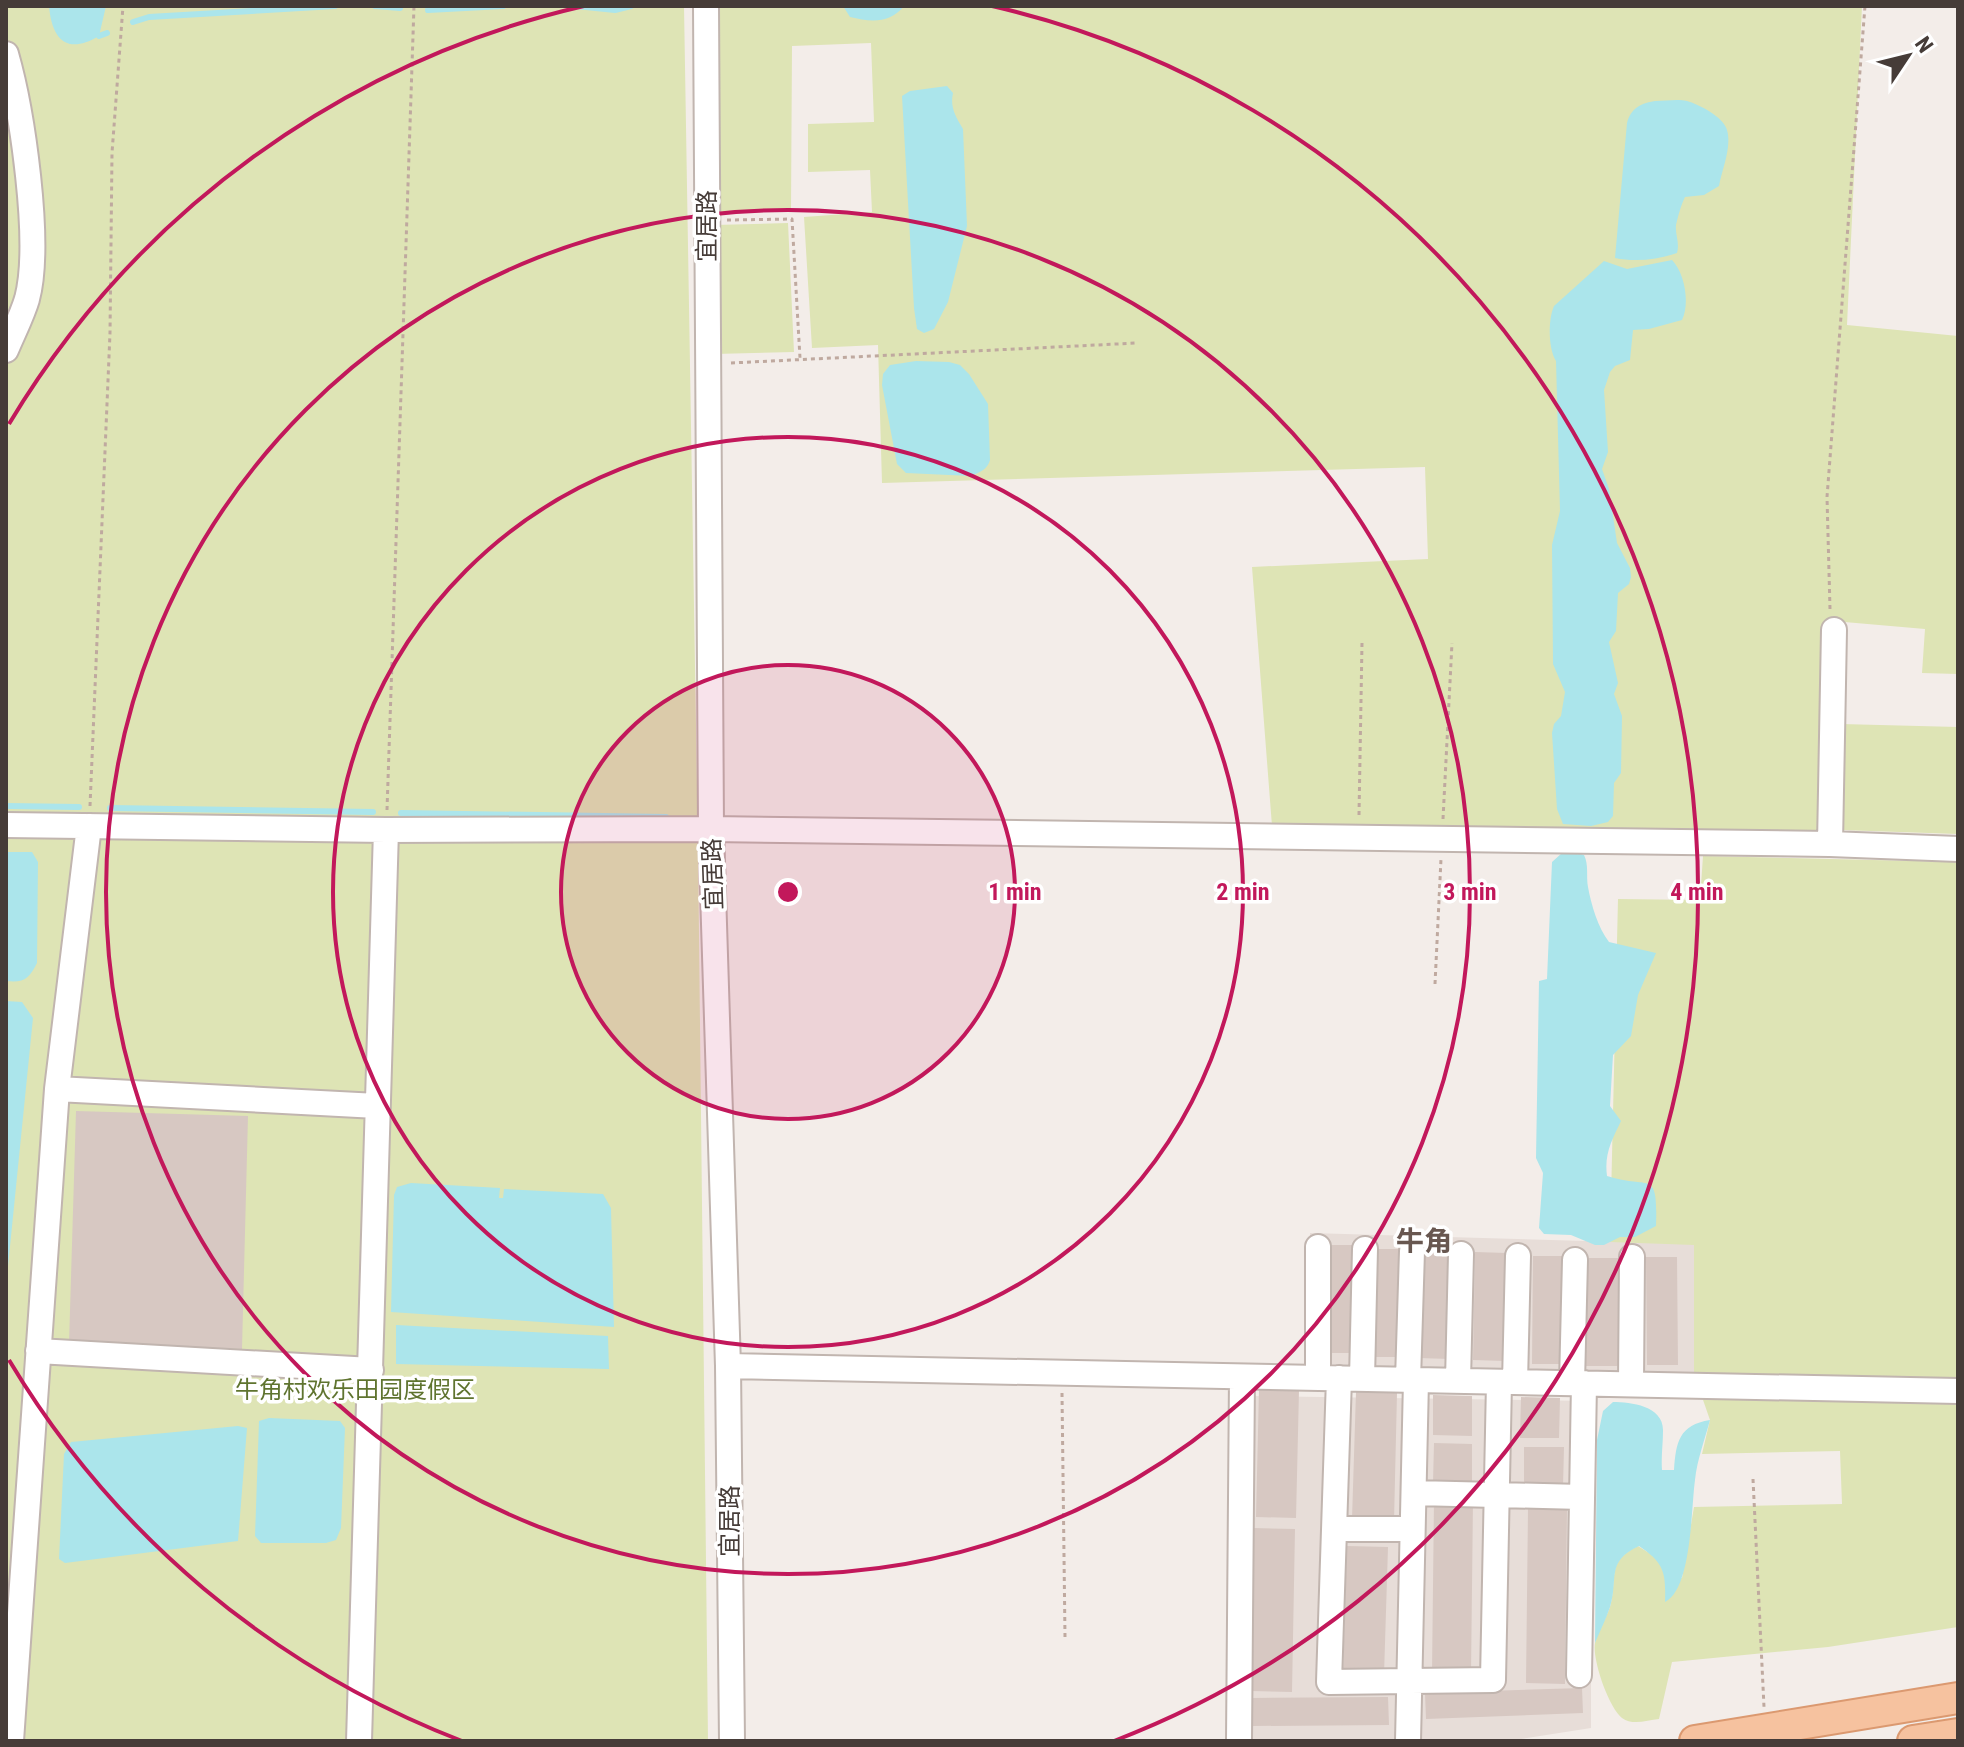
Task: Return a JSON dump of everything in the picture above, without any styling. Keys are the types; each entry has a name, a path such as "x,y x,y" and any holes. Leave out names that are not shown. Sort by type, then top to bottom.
{"main road":[{"path":"1695,1741 1958,1698"},
{"path":"1913,1741 1958,1734"}],"street":[{"name":"宜居路","path":"706,6 711,829 728,1366 732,1741"},
{"path":"6,54 15,86 28,188 33,263 27,299 6,350"},
{"path":"1830,844 1834,630"},
{"path":"6,825 386,830 711,829 1830,844 1958,849"},
{"path":"11,1741 17,1530 38,1351 57,1089 89,826"},
{"path":"359,1741 386,830"},
{"path":"57,1089 377,1106"},
{"path":"1318,1247 1339,1378"},
{"path":"1365,1249 1339,1378 1329,1682 1493,1680 1497,1494 1518,1256"},
{"path":"1408,1741 1415,1493 1412,1251"},
{"path":"1458,1381 1461,1254"},
{"path":"1631,1384 1632,1257"},
{"path":"1575,1260 1582,1497 1579,1675"},
{"path":"38,1351 371,1370"},
{"path":"728,1366 1958,1391"},
{"path":"1239,1741 1242,1377"},
{"path":"1415,1493 1582,1497"},
{"path":"1334,1529 1412,1529"}],"path":[{"path":"89,826 110,333 112,153 123,6 132,6"},
{"path":"386,830 414,6"},
{"path":"1834,630 1828,602 1827,497 1865,6"},
{"path":"707,221 792,219 800,359"},
{"path":"707,364 1137,343"},
{"path":"1359,838 1362,643"},
{"path":"1435,984 1452,643"},
{"path":"1062,1373 1065,1637"},
{"path":"1753,1479 1765,1730"}],"shaded area":[{"path":"1310,1233 1694,1244 1694,1374 1312,1369"},
{"path":"1249,1396 1591,1401 1591,1728 1509,1741 1244,1741"}],"green space":[{"name":"牛角村欢乐田园度假区","path":"6,6 684,6 708,1741 6,1741"},
{"path":"712,6 1862,6 1847,325 1958,336 1958,674 1922,673 1925,629 1833,621 1823,834 1272,826 1252,567 1428,559 1425,467 882,483 878,345 812,348 804,217 872,212 870,170 808,172 808,124 874,122 871,43 792,46 791,210 715,213"},
{"path":"788,223 794,352 714,354 714,225"},
{"path":"1841,724 1958,727 1958,834 1841,830"},
{"path":"1703,856 1958,862 1958,1627 1828,1647 1672,1662 1659,1719 1635,1722 1617,1713 1599,1672 1595,1651 1596,1638 1611,1603 1617,1563 1622,1557 1638,1546 1657,1558 1667,1579 1682,1578 1694,1507 1842,1504 1840,1451 1702,1454 1710,1420 1694,1374 1694,1245 1610,1242 1618,899 1700,900"}],"water":[{"path":"49,6 106,6 99,36 78,44 63,41 54,28"},
{"path":"843,6 904,6 886,19 872,20 850,17"},
{"path":"947,86 953,93 954,111 963,129 967,226 948,302 934,329 924,333 917,329 914,308 902,96 910,91"},
{"path":"1655,101 1687,101 1710,112 1725,125 1728,144 1719,186 1704,195 1685,197 1676,225 1677,253 1646,260 1615,258 1627,123 1637,107"},
{"path":"1672,260 1685,289 1686,306 1682,320 1633,330 1630,360 1615,366 1604,390 1608,452 1602,469 1609,489 1617,543 1630,568 1631,577 1629,584 1618,593 1616,631 1609,642 1618,683 1614,694 1622,716 1621,773 1614,783 1613,816 1608,822 1591,826 1563,824 1557,809 1552,733 1554,724 1561,716 1565,692 1553,664 1552,545 1560,511 1556,361 1550,342 1551,318 1554,306 1604,261 1627,269"},
{"path":"916,361 960,365 988,404 990,460 980,472 971,476 906,473 897,464 882,385 883,374 890,365"},
{"path":"6,852 32,852 38,862 37,963 28,976 17,981 6,981"},
{"path":"1575,852 1586,859 1593,908 1609,942 1656,953 1638,995 1631,1036 1613,1055 1610,1106 1621,1121 1610,1147 1606,1168 1607,1176 1642,1182 1653,1188 1656,1226 1635,1237 1620,1237 1604,1245 1595,1245 1571,1235 1544,1234 1539,1228 1543,1173 1536,1158 1539,981 1547,979 1552,862 1562,853"},
{"path":"6,1001 22,1002 33,1018 6,1286"},
{"path":"411,1183 500,1188 499,1198 503,1198 504,1189 603,1194 611,1208 614,1327 391,1312 394,1195 397,1187"},
{"path":"396,1325 608,1336 609,1369 396,1364"},
{"path":"1613,1402 1645,1407 1658,1416 1663,1431 1662,1470 1674,1470 1681,1436 1692,1426 1710,1420 1696,1472 1689,1547 1681,1581 1665,1602 1664,1576 1658,1563 1639,1546 1628,1552 1617,1565 1610,1607 1595,1643 1597,1440 1603,1411"},
{"path":"269,1418 340,1421 345,1428 341,1528 336,1540 326,1543 261,1543 255,1536 259,1421"},
{"path":"238,1426 247,1428 238,1541 65,1563 59,1559 64,1454 71,1442"}],"building":[{"path":"76,1111 248,1116 242,1349 69,1344"},
{"path":"1324,1245 1355,1245 1354,1353 1323,1353"},
{"path":"1371,1249 1403,1249 1401,1357 1370,1357"},
{"path":"1420,1250 1451,1251 1450,1359 1418,1358"},
{"path":"1475,1252 1507,1253 1505,1361 1473,1360"},
{"path":"1533,1256 1565,1256 1563,1364 1532,1364"},
{"path":"1646,1257 1677,1257 1678,1365 1647,1365"},
{"path":"1587,1258 1619,1258 1618,1366 1586,1366"},
{"path":"1259,1389 1299,1390 1296,1518 1256,1517"},
{"path":"1356,1392 1397,1393 1394,1521 1352,1519"},
{"path":"1433,1395 1472,1396 1472,1436 1433,1435"},
{"path":"1521,1397 1560,1398 1559,1438 1520,1438"},
{"path":"1434,1443 1472,1444 1472,1484 1433,1483"},
{"path":"1524,1447 1564,1447 1563,1487 1524,1487"},
{"path":"1434,1499 1473,1500 1471,1675 1432,1674"},
{"path":"1528,1509 1567,1509 1565,1684 1526,1683"},
{"path":"1253,1528 1295,1529 1292,1692 1251,1691"},
{"path":"1347,1546 1388,1547 1384,1675 1343,1674"},
{"path":"1582,1688 1583,1713 1426,1719 1425,1693"},
{"path":"1388,1697 1389,1725 1253,1726 1252,1698"}],"waterway":[{"path":"133,22 149,17 335,6"},
{"path":"375,6 400,8"},
{"path":"428,10 503,6"},
{"path":"576,6 615,10 631,6"},
{"path":"99,36 107,33"},
{"path":"6,806 79,807"},
{"path":"110,808 373,812"},
{"path":"401,813 666,817"}],"district":[{"name":"牛角","path":"1424,1241"}]}
